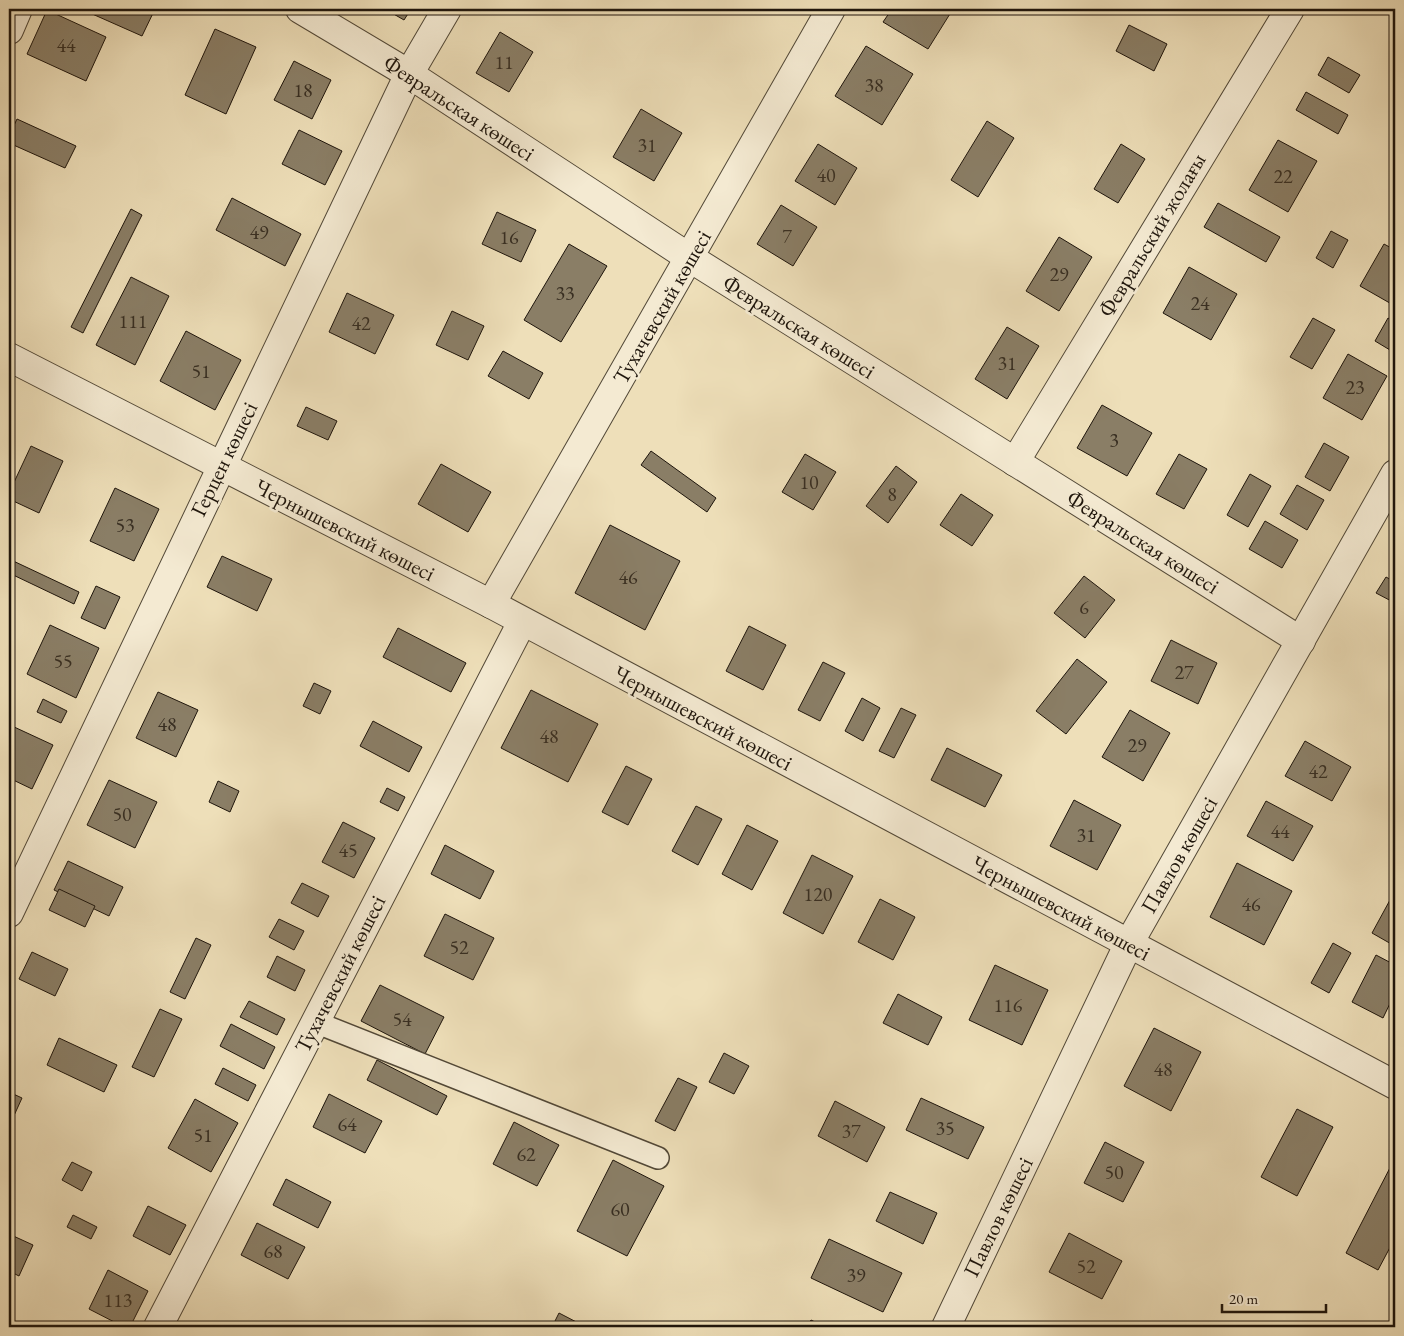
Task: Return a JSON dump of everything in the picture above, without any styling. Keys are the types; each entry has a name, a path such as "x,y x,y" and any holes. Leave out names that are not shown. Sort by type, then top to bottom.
{"street":[{"path":"9,30 18,9"},
{"name":"Февральская көшесі","path":"300,9 409,74 690,258 1301,640"},
{"name":"Герцен көшесі","path":"9,913 409,74 447,9"},
{"name":"Тухачевский көшесі","path":"491,604 831,9"},
{"name":"Февральский жолағы","path":"1015,462 1290,9"},
{"name":"Чернышевский көшесі","path":"9,357 220,467 491,604 1128,944 1395,1084"},
{"name":"Павлов көшесі","path":"946,1327 1128,944 1395,474"},
{"name":"Тухачевский көшесі","path":"158,1327 522,622"}],"lane":[{"path":"315,1022 658,1158"}],"building":[{"path":"81,9 155,9 142,36"},
{"path":"385,9 411,9 404,20"},
{"path":"892,9 953,9 928,49 883,22"},
{"path":"47,10 106,37 86,81 27,54"},
{"path":"1129,25 1167,44 1154,71 1116,51"},
{"path":"215,29 256,47 226,114 185,95"},
{"path":"500,32 533,52 509,92 476,73"},
{"path":"866,46 913,74 882,125 835,96"},
{"path":"1328,57 1360,75 1349,93 1318,75"},
{"path":"294,61 331,80 312,119 274,100"},
{"path":"1306,92 1348,115 1338,134 1296,110"},
{"path":"641,109 682,133 654,181 613,157"},
{"path":"17,119 76,146 65,168 9,143 9,136"},
{"path":"987,121 1014,138 978,197 951,180"},
{"path":"299,130 342,151 325,185 282,164"},
{"path":"1278,140 1317,161 1288,212 1249,190"},
{"path":"818,144 857,168 835,205 795,181"},
{"path":"1121,144 1145,159 1118,203 1094,189"},
{"path":"232,198 301,234 285,266 216,230"},
{"path":"1218,203 1280,237 1266,262 1204,227"},
{"path":"781,205 817,227 793,266 757,244"},
{"path":"131,209 142,215 83,333 71,327"},
{"path":"497,212 536,230 521,262 482,244"},
{"path":"1331,231 1348,240 1333,268 1316,258"},
{"path":"1059,237 1092,257 1059,311 1026,291"},
{"path":"569,244 607,266 561,342 524,320"},
{"path":"1384,244 1395,250 1395,306 1360,286"},
{"path":"1189,267 1237,294 1211,340 1163,313"},
{"path":"131,277 169,296 135,365 96,345"},
{"path":"347,293 394,315 375,354 329,332"},
{"path":"452,311 484,326 468,360 436,345"},
{"path":"1313,318 1335,330 1312,369 1290,357"},
{"path":"1388,318 1395,322 1395,353 1375,341"},
{"path":"1007,327 1039,346 1007,399 975,379"},
{"path":"186,331 241,360 215,410 160,381"},
{"path":"503,351 543,373 529,399 488,376"},
{"path":"1348,354 1387,376 1362,420 1323,398"},
{"path":"1102,405 1152,433 1127,476 1077,448"},
{"path":"306,407 337,421 328,440 297,426"},
{"path":"1324,443 1349,457 1330,491 1305,477"},
{"path":"31,446 63,461 39,513 9,499 9,493"},
{"path":"651,451 716,498 707,512 641,465"},
{"path":"805,454 836,472 813,510 782,492"},
{"path":"1179,454 1207,469 1184,509 1156,494"},
{"path":"441,464 491,492 468,532 418,504"},
{"path":"896,466 917,482 888,523 866,506"},
{"path":"1250,474 1271,486 1248,527 1227,515"},
{"path":"1297,485 1324,500 1307,530 1280,514"},
{"path":"115,488 159,509 134,561 90,541"},
{"path":"961,494 993,515 972,546 940,525"},
{"path":"1265,521 1298,540 1282,568 1249,549"},
{"path":"610,525 680,561 645,630 575,593"},
{"path":"222,556 272,579 257,611 207,587"},
{"path":"9,559 79,592 74,604 9,573"},
{"path":"1084,576 1115,600 1085,638 1054,613"},
{"path":"1386,577 1395,582 1395,603 1376,593"},
{"path":"96,586 120,597 105,629 81,618"},
{"path":"50,625 99,648 76,698 27,674"},
{"path":"749,626 786,645 763,690 726,671"},
{"path":"398,628 466,663 451,692 383,657"},
{"path":"1171,640 1217,663 1198,704 1151,681"},
{"path":"1077,659 1107,682 1066,734 1036,711"},
{"path":"823,662 845,673 820,721 798,710"},
{"path":"314,683 331,691 320,714 303,706"},
{"path":"531,690 598,724 568,782 501,748"},
{"path":"158,692 198,710 176,757 136,738"},
{"path":"862,698 880,708 863,741 845,731"},
{"path":"43,699 67,711 61,723 37,712"},
{"path":"901,708 916,715 894,758 879,751"},
{"path":"1130,710 1170,733 1143,781 1102,757"},
{"path":"373,721 422,747 409,772 360,746"},
{"path":"12,726 53,745 32,789 9,778 9,733"},
{"path":"1305,741 1351,767 1332,801 1285,776"},
{"path":"947,748 1002,775 985,807 931,780"},
{"path":"626,766 652,779 628,825 602,812"},
{"path":"109,780 157,802 135,848 87,825"},
{"path":"218,781 239,791 230,812 209,802"},
{"path":"387,788 405,797 398,811 380,802"},
{"path":"1074,800 1121,825 1097,870 1050,846"},
{"path":"1266,801 1313,826 1293,861 1247,836"},
{"path":"696,806 722,819 698,865 672,851"},
{"path":"343,822 375,838 354,878 322,862"},
{"path":"747,825 778,841 752,890 722,874"},
{"path":"445,845 494,871 480,899 431,874"},
{"path":"812,855 853,876 823,934 783,913"},
{"path":"68,861 123,887 109,916 54,890"},
{"path":"1237,863 1292,891 1264,945 1210,917"},
{"path":"302,883 329,896 318,917 291,903"},
{"path":"59,889 95,906 85,927 49,910"},
{"path":"880,899 915,917 893,960 858,942"},
{"path":"1390,900 1395,903 1395,941 1393,945 1372,933"},
{"path":"445,914 494,938 473,980 424,956"},
{"path":"279,919 304,931 294,950 269,937"},
{"path":"196,938 211,945 185,999 170,992"},
{"path":"1333,943 1351,953 1329,993 1311,983"},
{"path":"32,952 68,969 55,996 19,979"},
{"path":"1376,955 1395,965 1395,993 1383,1018 1352,1002"},
{"path":"277,956 305,970 295,991 267,977"},
{"path":"995,965 1048,990 1022,1045 969,1020"},
{"path":"380,985 444,1017 425,1054 361,1021"},
{"path":"898,994 942,1017 928,1045 883,1023"},
{"path":"249,1001 285,1019 277,1035 240,1017"},
{"path":"160,1009 182,1019 154,1077 132,1067"},
{"path":"231,1024 275,1047 264,1069 220,1046"},
{"path":"1154,1028 1201,1052 1171,1111 1124,1086"},
{"path":"59,1038 117,1065 104,1092 47,1065"},
{"path":"724,1053 749,1066 734,1094 709,1082"},
{"path":"377,1060 447,1096 437,1115 367,1080"},
{"path":"223,1068 256,1085 248,1101 215,1084"},
{"path":"678,1078 697,1087 675,1131 655,1121"},
{"path":"9,1092 22,1098 12,1120 9,1119"},
{"path":"329,1094 382,1121 365,1153 313,1127"},
{"path":"921,1098 984,1127 968,1159 906,1130"},
{"path":"195,1099 238,1123 211,1172 168,1148"},
{"path":"835,1101 885,1127 867,1162 818,1136"},
{"path":"1297,1109 1333,1127 1297,1196 1261,1177"},
{"path":"514,1122 559,1145 537,1186 493,1164"},
{"path":"1105,1142 1144,1162 1123,1202 1084,1183"},
{"path":"613,1160 664,1186 627,1256 577,1231"},
{"path":"72,1162 92,1172 82,1191 62,1180"},
{"path":"1393,1162 1395,1163 1395,1238 1378,1270 1346,1253"},
{"path":"286,1179 331,1202 318,1228 273,1205"},
{"path":"890,1192 937,1213 923,1244 876,1221"},
{"path":"148,1206 186,1225 170,1255 133,1236"},
{"path":"73,1215 97,1227 91,1239 67,1227"},
{"path":"257,1223 305,1247 288,1279 241,1255"},
{"path":"1069,1233 1122,1261 1102,1299 1049,1272"},
{"path":"9,1234 33,1245 19,1276 9,1271"},
{"path":"829,1239 902,1273 883,1312 811,1278"},
{"path":"108,1270 148,1291 130,1327 124,1327 89,1309"},
{"path":"559,1313 586,1327 552,1327"},
{"path":"811,1320 825,1327 807,1327"}]}
